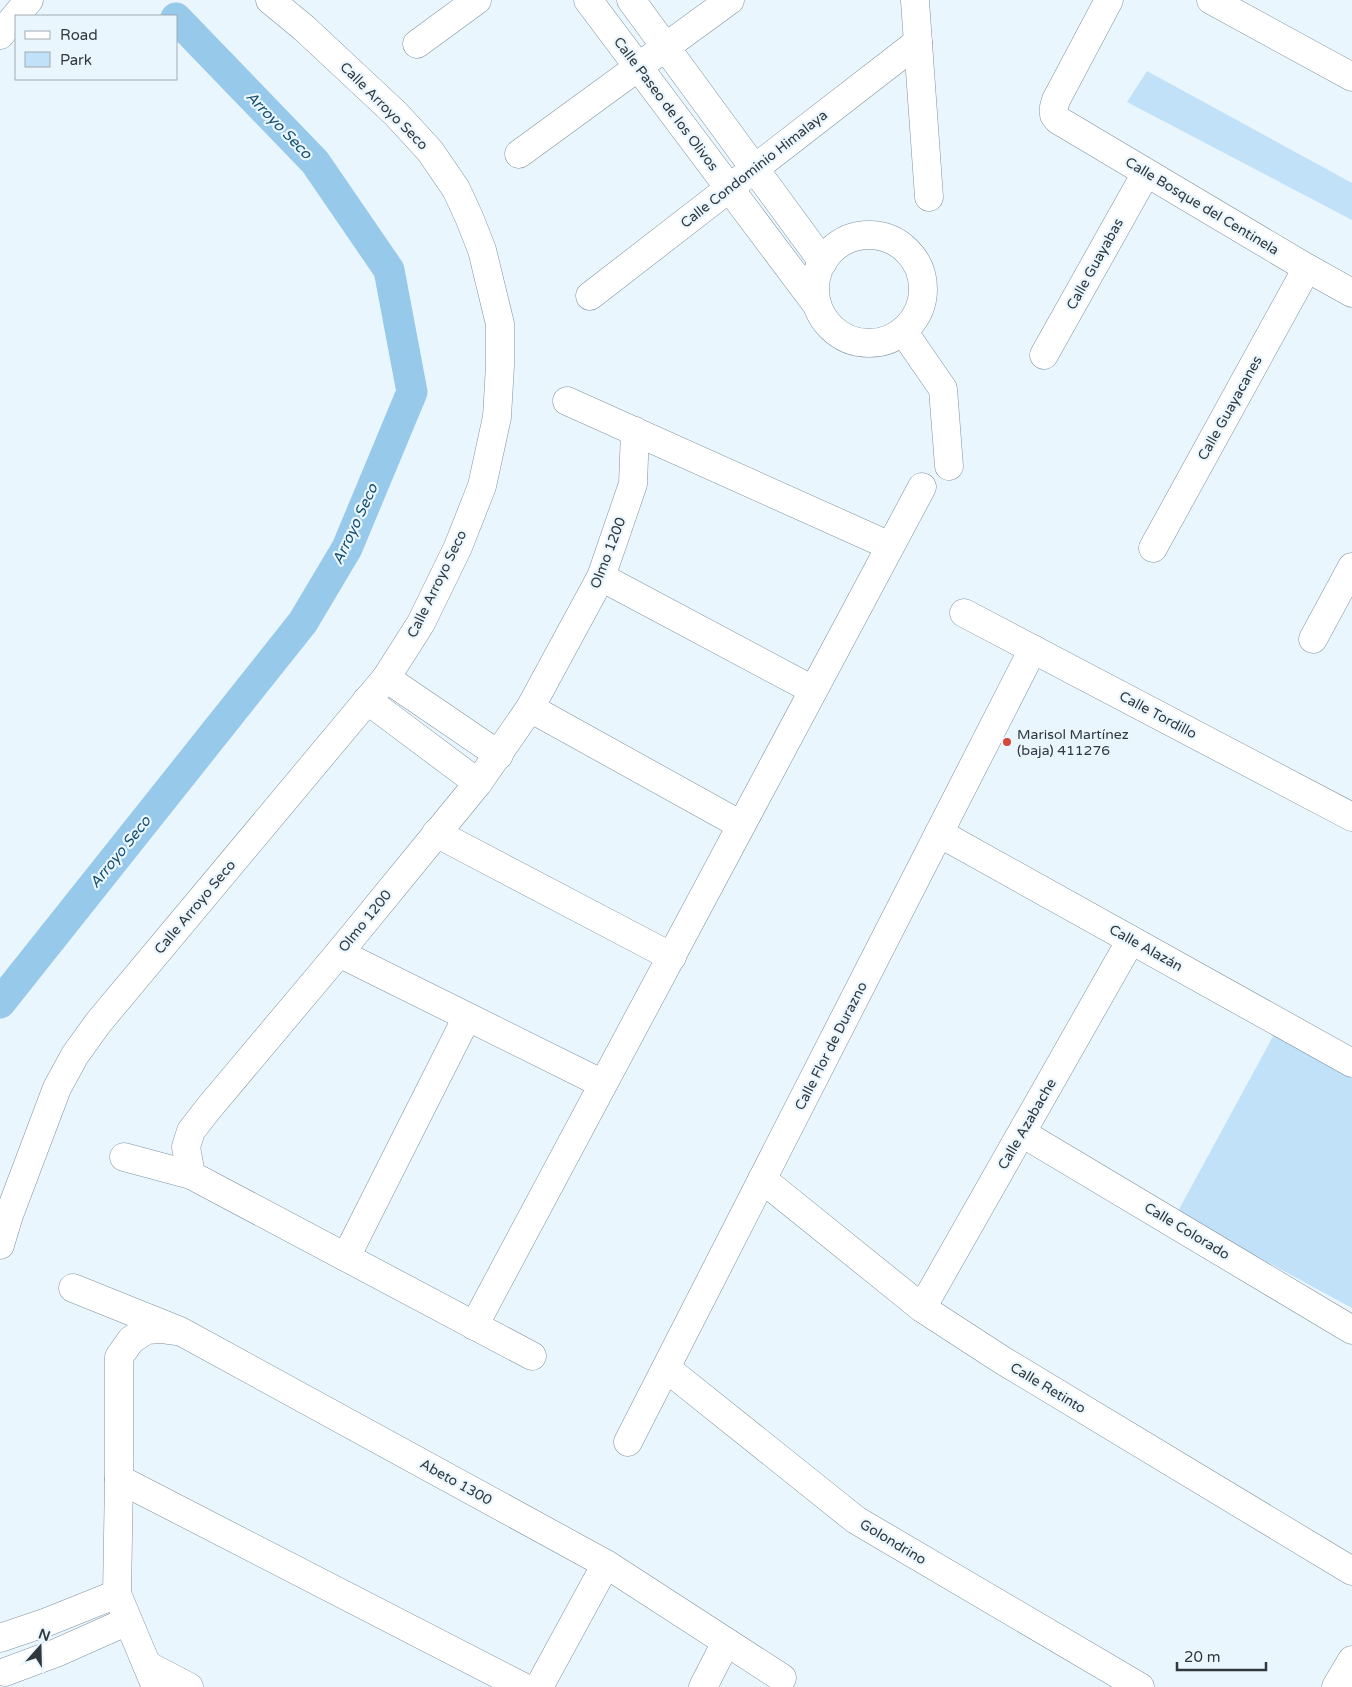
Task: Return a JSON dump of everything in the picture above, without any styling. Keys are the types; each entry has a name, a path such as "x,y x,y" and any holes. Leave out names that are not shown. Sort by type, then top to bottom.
{"street":[{"name":"Calle Arroyo Seco","path":"0,1245 9,1215 56,1088 75,1055 98,1023 386,678 421,623 458,548 482,486 497,417 500,324 482,250 456,189 430,151 382,101 304,28 270,0"},
{"path":"417,44 477,0"},
{"name":"Calle Paseo de los Olivos","path":"588,0 817,305 826,322 846,338 869,343 892,338 903,331"},
{"path":"631,0 823,262 846,239 873,234 897,242 918,265 923,286 920,307 903,331 943,389 949,466"},
{"path":"519,154 730,0"},
{"name":"Calle Bosque del Centinela","path":"1109,0 1056,100 1054,115 1058,120 1352,293"},
{"path":"1211,0 1352,78"},
{"path":"15,15 26,1"},
{"path":"915,2 929,197"},
{"path":"0,35 15,15"},
{"name":"Calle Condominio Himalaya","path":"590,296 918,42"},
{"name":"Calle Guayabas","path":"1044,355 1146,173"},
{"name":"Calle Paseo de los Olivos","path":"817,305 814,282 817,270 823,262"},
{"name":"Calle Guayacanes","path":"1153,548 1307,268"},
{"path":"567,401 890,546"},
{"name":"Olmo 1200","path":"191,1175 186,1147 191,1131 340,953 478,782 499,755 530,708 601,577 633,484 635,431"},
{"path":"474,1326 922,486"},
{"path":"1313,639 1352,567"},
{"path":"601,577 813,690"},
{"name":"Calle Tordillo","path":"964,613 1352,817"},
{"name":"Calle Flor de Durazno","path":"628,1442 1033,649"},
{"path":"386,678 499,755"},
{"path":"367,700 478,782"},
{"path":"530,708 741,825"},
{"path":"436,833 672,957"},
{"name":"Calle Alazán","path":"939,833 1352,1064"},
{"name":"Calle Azabache","path":"922,1308 1131,940"},
{"path":"340,953 603,1084"},
{"path":"346,1257 467,1017"},
{"name":"Calle Colorado","path":"1022,1133 1352,1330"},
{"path":"124,1157 191,1175 532,1356"},
{"name":"Calle Retinto","path":"762,1179 922,1308 1002,1360 1352,1572"},
{"name":"Abeto 1300","path":"73,1288 180,1331 606,1564 782,1678"},
{"name":"Abeto 1300","path":"151,1676 117,1594 119,1357 131,1340 146,1330 180,1331"},
{"name":"Golondrino","path":"666,1368 856,1520 1140,1687"},
{"path":"119,1479 523,1687"},
{"path":"539,1687 606,1564"},
{"path":"0,1638 117,1594"},
{"path":"6,1673 128,1621"},
{"path":"703,1687 726,1642"},
{"path":"1336,1687 1352,1660"},
{"path":"151,1676 189,1687"}],"green space":[{"path":"1147,71 1352,183 1352,220 1127,102"},
{"path":"1277,1029 1352,1079 1352,1308 1177,1213"}],"waterway":[{"name":"Arroyo Seco","path":"0,1003 303,622 347,548 412,392 389,270 315,162 178,20"}],"place":[{"name":"Marisol Martínez (baja) 411276","path":"1007,742"}]}
